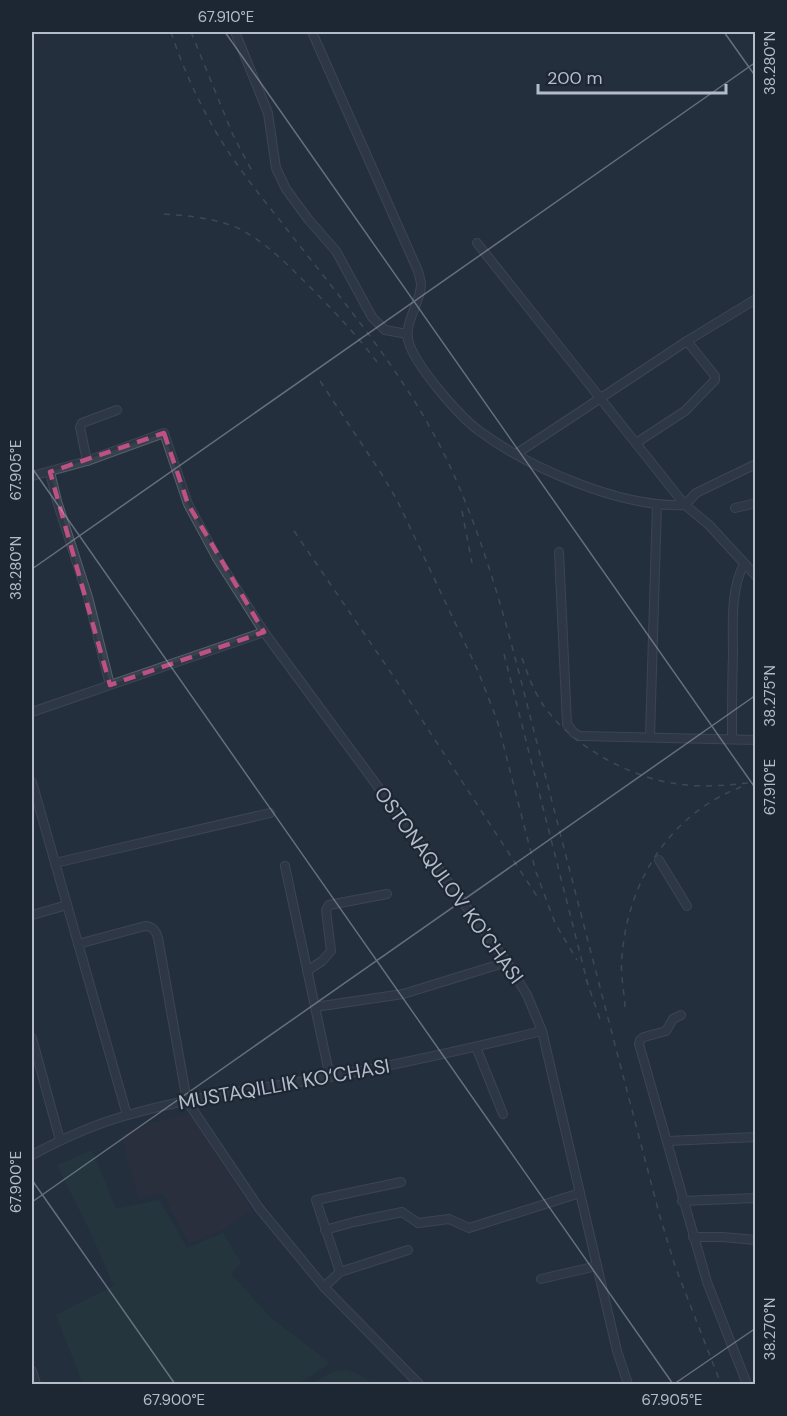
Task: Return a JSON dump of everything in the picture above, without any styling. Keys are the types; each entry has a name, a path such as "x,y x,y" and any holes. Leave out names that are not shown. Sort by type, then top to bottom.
{"street":[{"path":"235,32 268,113 276,168 286,189 336,251 372,317 385,330 407,334"},
{"path":"312,32 418,271 421,285 407,334 409,344 417,361 435,386 476,428 516,454 564,478 657,504 685,505 696,493 756,464"},
{"path":"477,243 685,505 709,525 756,576"},
{"path":"516,454 687,341 756,299"},
{"path":"636,443 686,411 715,380 715,376 687,341"},
{"path":"32,476 87,461 80,427 82,423 117,410"},
{"name":"OSTONAQULOV KO'CHASI","path":"87,461 164,433 188,504 217,558 264,632 507,962 527,995 542,1031 617,1351 628,1384"},
{"path":"50,472 88,597 110,685"},
{"path":"735,508 756,503"},
{"path":"650,736 657,504"},
{"path":"560,552 567,724 574,732 580,736 756,740"},
{"path":"732,738 734,619 738,580 744,564"},
{"path":"32,712 264,632"},
{"path":"32,782 127,1115"},
{"path":"55,863 270,813"},
{"path":"659,860 687,906"},
{"path":"285,866 330,1077"},
{"path":"307,971 322,961 331,951 326,910 329,905 387,894"},
{"path":"32,915 67,904"},
{"path":"78,944 145,926 150,926 155,930 188,1101 259,1208 324,1287 419,1384"},
{"path":"315,1007 403,994 507,962"},
{"path":"681,1015 672,1020 666,1031 644,1037 639,1042 693,1238 707,1282 747,1384"},
{"name":"MUSTAQILLIK KO‘CHASI","path":"32,1155 60,1140 127,1115 188,1101 330,1077 542,1031"},
{"path":"32,1038 60,1140"},
{"path":"476,1047 502,1114"},
{"path":"668,1141 756,1137"},
{"path":"340,1272 315,1203 316,1200 401,1182"},
{"path":"325,1230 402,1212 417,1224 449,1220 469,1228 580,1192"},
{"path":"682,1201 756,1198"},
{"path":"693,1238 722,1237 756,1240"},
{"path":"324,1287 340,1272 408,1250"},
{"path":"541,1279 597,1266"},
{"path":"32,1371 36,1384"}],"highlighted area":[{"path":"164,433 188,504 264,632 110,685 50,472"}],"shaded area":[{"path":"190,1114 252,1210 224,1229 189,1243 163,1193 139,1198 121,1135"}],"green space":[{"path":"92,1150 116,1209 159,1200 187,1248 223,1233 241,1263 231,1274 273,1320 330,1363 298,1384 83,1384 56,1315 114,1286 57,1165"},
{"path":"344,1370 359,1374 372,1384 313,1384 332,1372"}],"railway":[{"path":"171,32 197,96 224,145 251,184 354,315 395,372 432,431 465,500 492,578 515,658 659,1213 675,1266 721,1384"},
{"path":"191,32 233,135 252,171"},
{"path":"164,214 222,222 240,229 267,247 326,303 377,362"},
{"path":"320,381 397,500 478,671 497,720 536,872 555,923 577,960"},
{"path":"462,511 472,563"},
{"path":"294,531 396,680 540,901"},
{"path":"504,654 588,985"},
{"path":"522,658 535,690 551,716 582,744 600,756 639,774 688,785 717,786 756,782"},
{"path":"625,1007 622,962 626,928 633,902 644,877 657,854 693,814 741,787"},
{"path":"586,979 601,1022"}]}
